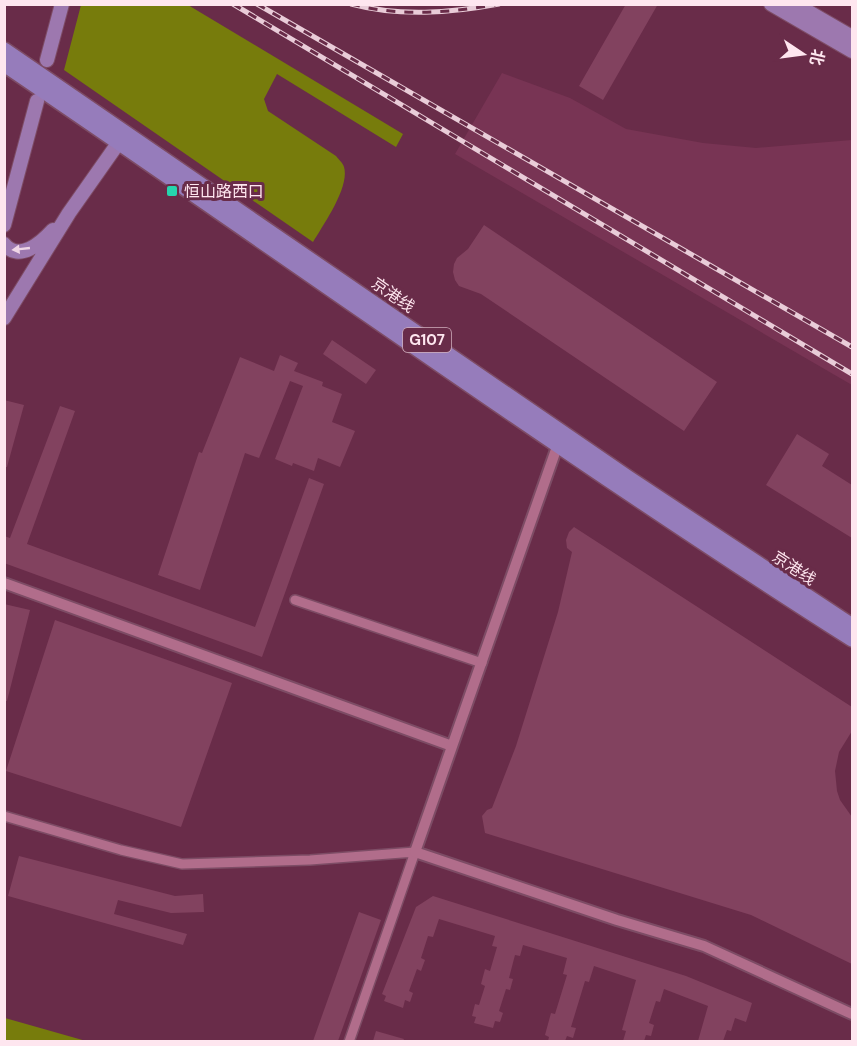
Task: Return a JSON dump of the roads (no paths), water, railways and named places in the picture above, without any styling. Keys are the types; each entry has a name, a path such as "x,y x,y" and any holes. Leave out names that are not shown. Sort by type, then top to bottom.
{"highway":[{"name":"京港线","path":"4,50 628,478 852,626"},
{"name":"京港线","path":"4,64 558,444 764,583 852,639"}],"main road":[{"path":"47,60 62,4"},
{"path":"771,4 852,51"},
{"path":"795,4 852,37"},
{"path":"4,225 37,101"},
{"path":"4,318 69,213 119,142"},
{"path":"4,244 9,250 31,249 69,213"}],"street":[{"path":"349,1041 558,444"},
{"path":"4,583 453,746"},
{"path":"295,600 482,663"},
{"path":"4,816 121,850 182,864 299,860 416,852 617,920 705,946 852,1014"}],"railway":[{"path":"233,4 852,374"},
{"path":"257,4 852,347"},
{"path":"351,4 406,12 462,10 499,4"}],"place":[{"name":"恒山路西口","path":"172,191"}]}
